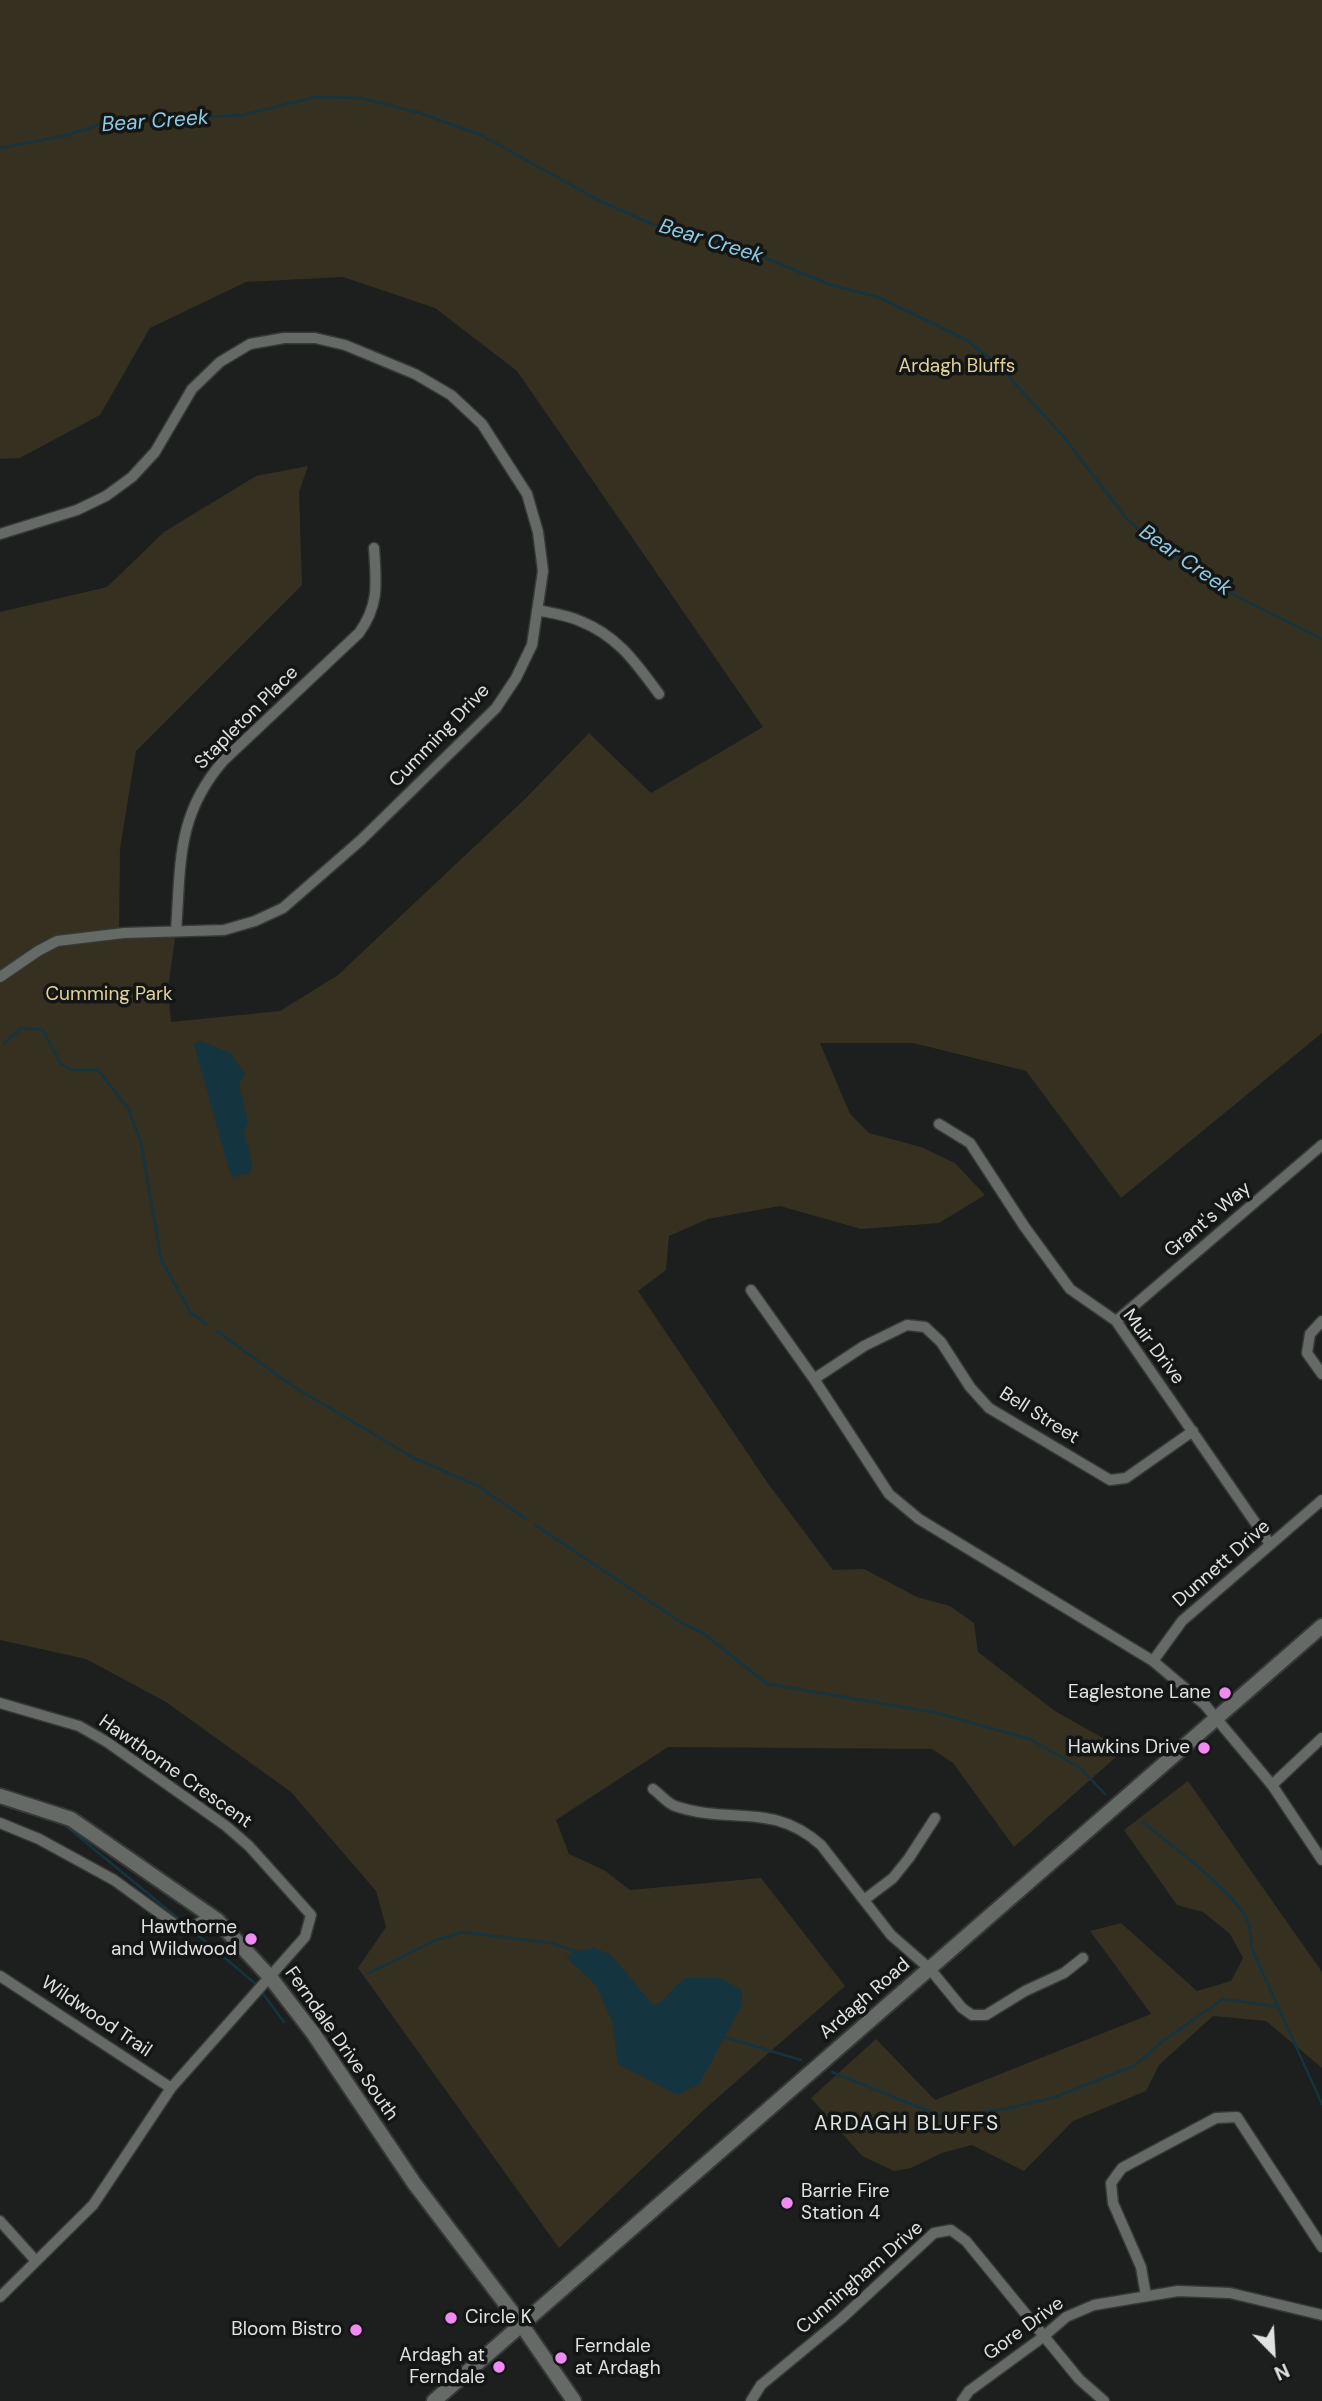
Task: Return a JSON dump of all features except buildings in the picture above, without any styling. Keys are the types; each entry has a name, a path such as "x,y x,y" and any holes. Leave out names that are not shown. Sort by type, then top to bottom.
{"street":[{"name":"Cumming Drive","path":"0,534 78,510 106,496 132,477 155,452 192,388 220,362 250,344 284,338 315,338 345,345 415,374 451,395 482,424 527,494 538,532 543,571 532,645 516,678 496,708 361,840 283,908 255,921 224,930 124,933 57,942 38,951 0,977"},
{"name":"Stapleton Place","path":"176,931 183,842 188,818 197,798 224,760 359,633 368,621 376,593 374,548"},
{"path":"537,610 578,620 603,632 626,650 659,694"},
{"name":"Muir Drive","path":"940,1124 970,1143 1024,1226 1070,1289 1116,1321 1270,1544"},
{"name":"Grant's Way","path":"1116,1321 1322,1145"},
{"path":"751,1290 814,1379 889,1494 919,1519 1153,1661 1206,1705 1272,1785 1322,1860"},
{"path":"1322,1321 1310,1334 1307,1353 1322,1374"},
{"name":"Bell Street","path":"814,1379 864,1346 907,1325 925,1327 941,1342 970,1387 989,1408 1110,1480 1126,1478 1193,1431"},
{"name":"Dunnett Drive","path":"1153,1661 1182,1620 1322,1500"},
{"name":"Ardagh Road","path":"434,2401 1322,1626"},
{"name":"Hawthorne Crescent","path":"0,1703 79,1726 107,1742 226,1826 249,1846 311,1915 304,1937 270,1977"},
{"path":"1272,1785 1322,1738"},
{"path":"653,1788 672,1805 714,1813 770,1817 796,1826 821,1845 891,1935 930,1969 967,2013 979,2016 1064,1973 1083,1958"},
{"name":"Ferndale Drive South","path":"0,1796 71,1819 210,1915 270,1977 313,2033 414,2183 521,2324 574,2401"},
{"path":"864,1900 893,1878 935,1818"},
{"path":"0,1823 48,1844 114,1880 180,1928 193,1927 210,1915"},
{"name":"Wildwood Trail","path":"0,1976 171,2088"},
{"path":"0,2297 93,2205 171,2088 270,1977"},
{"path":"1146,2296 1142,2267 1113,2203 1111,2183 1122,2168 1216,2118 1237,2117 1322,2247"},
{"path":"0,2221 36,2261"},
{"name":"Cunningham Drive","path":"751,2401 761,2385 841,2319 934,2233 951,2230 966,2241 1079,2379 1104,2401"},
{"name":"Gore Drive","path":"962,2401 969,2391 1066,2317 1094,2305 1178,2291 1230,2293 1322,2315"}],"green space":[{"name":"Ardagh Bluffs","path":"0,0 1322,0 1322,1033 1121,1198 1026,1071 913,1043 820,1043 850,1114 869,1133 921,1147 955,1163 985,1195 939,1223 861,1229 780,1206 708,1219 669,1236 666,1270 638,1291 767,1482 833,1570 864,1569 917,1597 950,1606 974,1623 978,1652 1055,1711 1124,1750 1014,1847 953,1763 932,1749 668,1747 556,1820 569,1854 604,1870 630,1890 761,1878 845,1986 706,2108 559,2248 358,1968 386,1927 376,1891 291,1792 166,1702 86,1659 0,1640 0,612 107,587 164,532 256,476 308,466 299,492 302,585 136,751 120,848 119,934 176,931 168,989 171,1022 280,1011 338,975 525,799 589,733 651,793 763,727 517,371 435,308 343,277 246,282 150,328 100,415 20,458 0,459"},
{"path":"1188,1781 1322,1972 1322,2068 1266,2021 1213,2016 1159,2065 1146,2091 1073,2121 1024,2171 972,2145 942,2153 911,2168 894,2171 862,2156 811,2098 876,2039 935,2100 1151,2014 1090,1931 1121,1923 1197,1991 1231,1981 1243,1958 1230,1934 1203,1912 1177,1905 1124,1830"}],"water":[{"path":"201,1041 230,1053 245,1074 239,1085 248,1122 244,1134 252,1161 250,1173 233,1177 228,1166 194,1044"},
{"path":"594,1948 611,1955 653,2005 660,2003 684,1978 720,1978 742,1990 742,2005 699,2084 678,2095 618,2064 612,2021 596,1985 566,1957 575,1951"}],"waterway":[{"name":"Bear Creek","path":"0,148 68,135 105,123 242,115 316,97 361,98 420,113 481,135 600,201 652,224 739,247 831,285 878,297 965,339 995,362 1063,436 1126,518 1156,545 1238,597 1322,639"},
{"path":"4,1043 22,1028 43,1030 60,1063 71,1070 98,1070 128,1108 141,1142 161,1259 190,1312 206,1324"},
{"path":"217,1331 291,1385 412,1457 478,1486 526,1519"},
{"path":"535,1525 682,1623 703,1633 767,1684 933,1712 1030,1739 1080,1768 1105,1794"},
{"path":"61,1822 185,1924"},
{"path":"1142,1822 1201,1869 1242,1911 1249,1925 1252,1949 1322,2104"},
{"path":"193,1931 257,1985"},
{"path":"369,1973 436,1940 462,1932 551,1943 575,1951"},
{"path":"261,1991 284,2022"},
{"path":"832,2072 948,2119 1055,2097 1134,2066 1163,2041 1223,1999 1278,2007"},
{"path":"723,2037 801,2060"}],"place":[{"name":"Eaglestone Lane","path":"1225,1693"},
{"name":"Hawkins Drive","path":"1204,1748"},
{"name":"Hawthorne and Wildwood","path":"251,1939"},
{"name":"Barrie Fire Station 4","path":"787,2203"},
{"name":"Circle K","path":"451,2318"},
{"name":"Bloom Bistro","path":"356,2330"},
{"name":"Ferndale at Ardagh","path":"561,2358"},
{"name":"Ardagh at Ferndale","path":"499,2367"}],"district":[{"name":"ARDAGH BLUFFS","path":"907,2124"}],"park label":[{"name":"Cumming Park","path":"109,995"}]}
